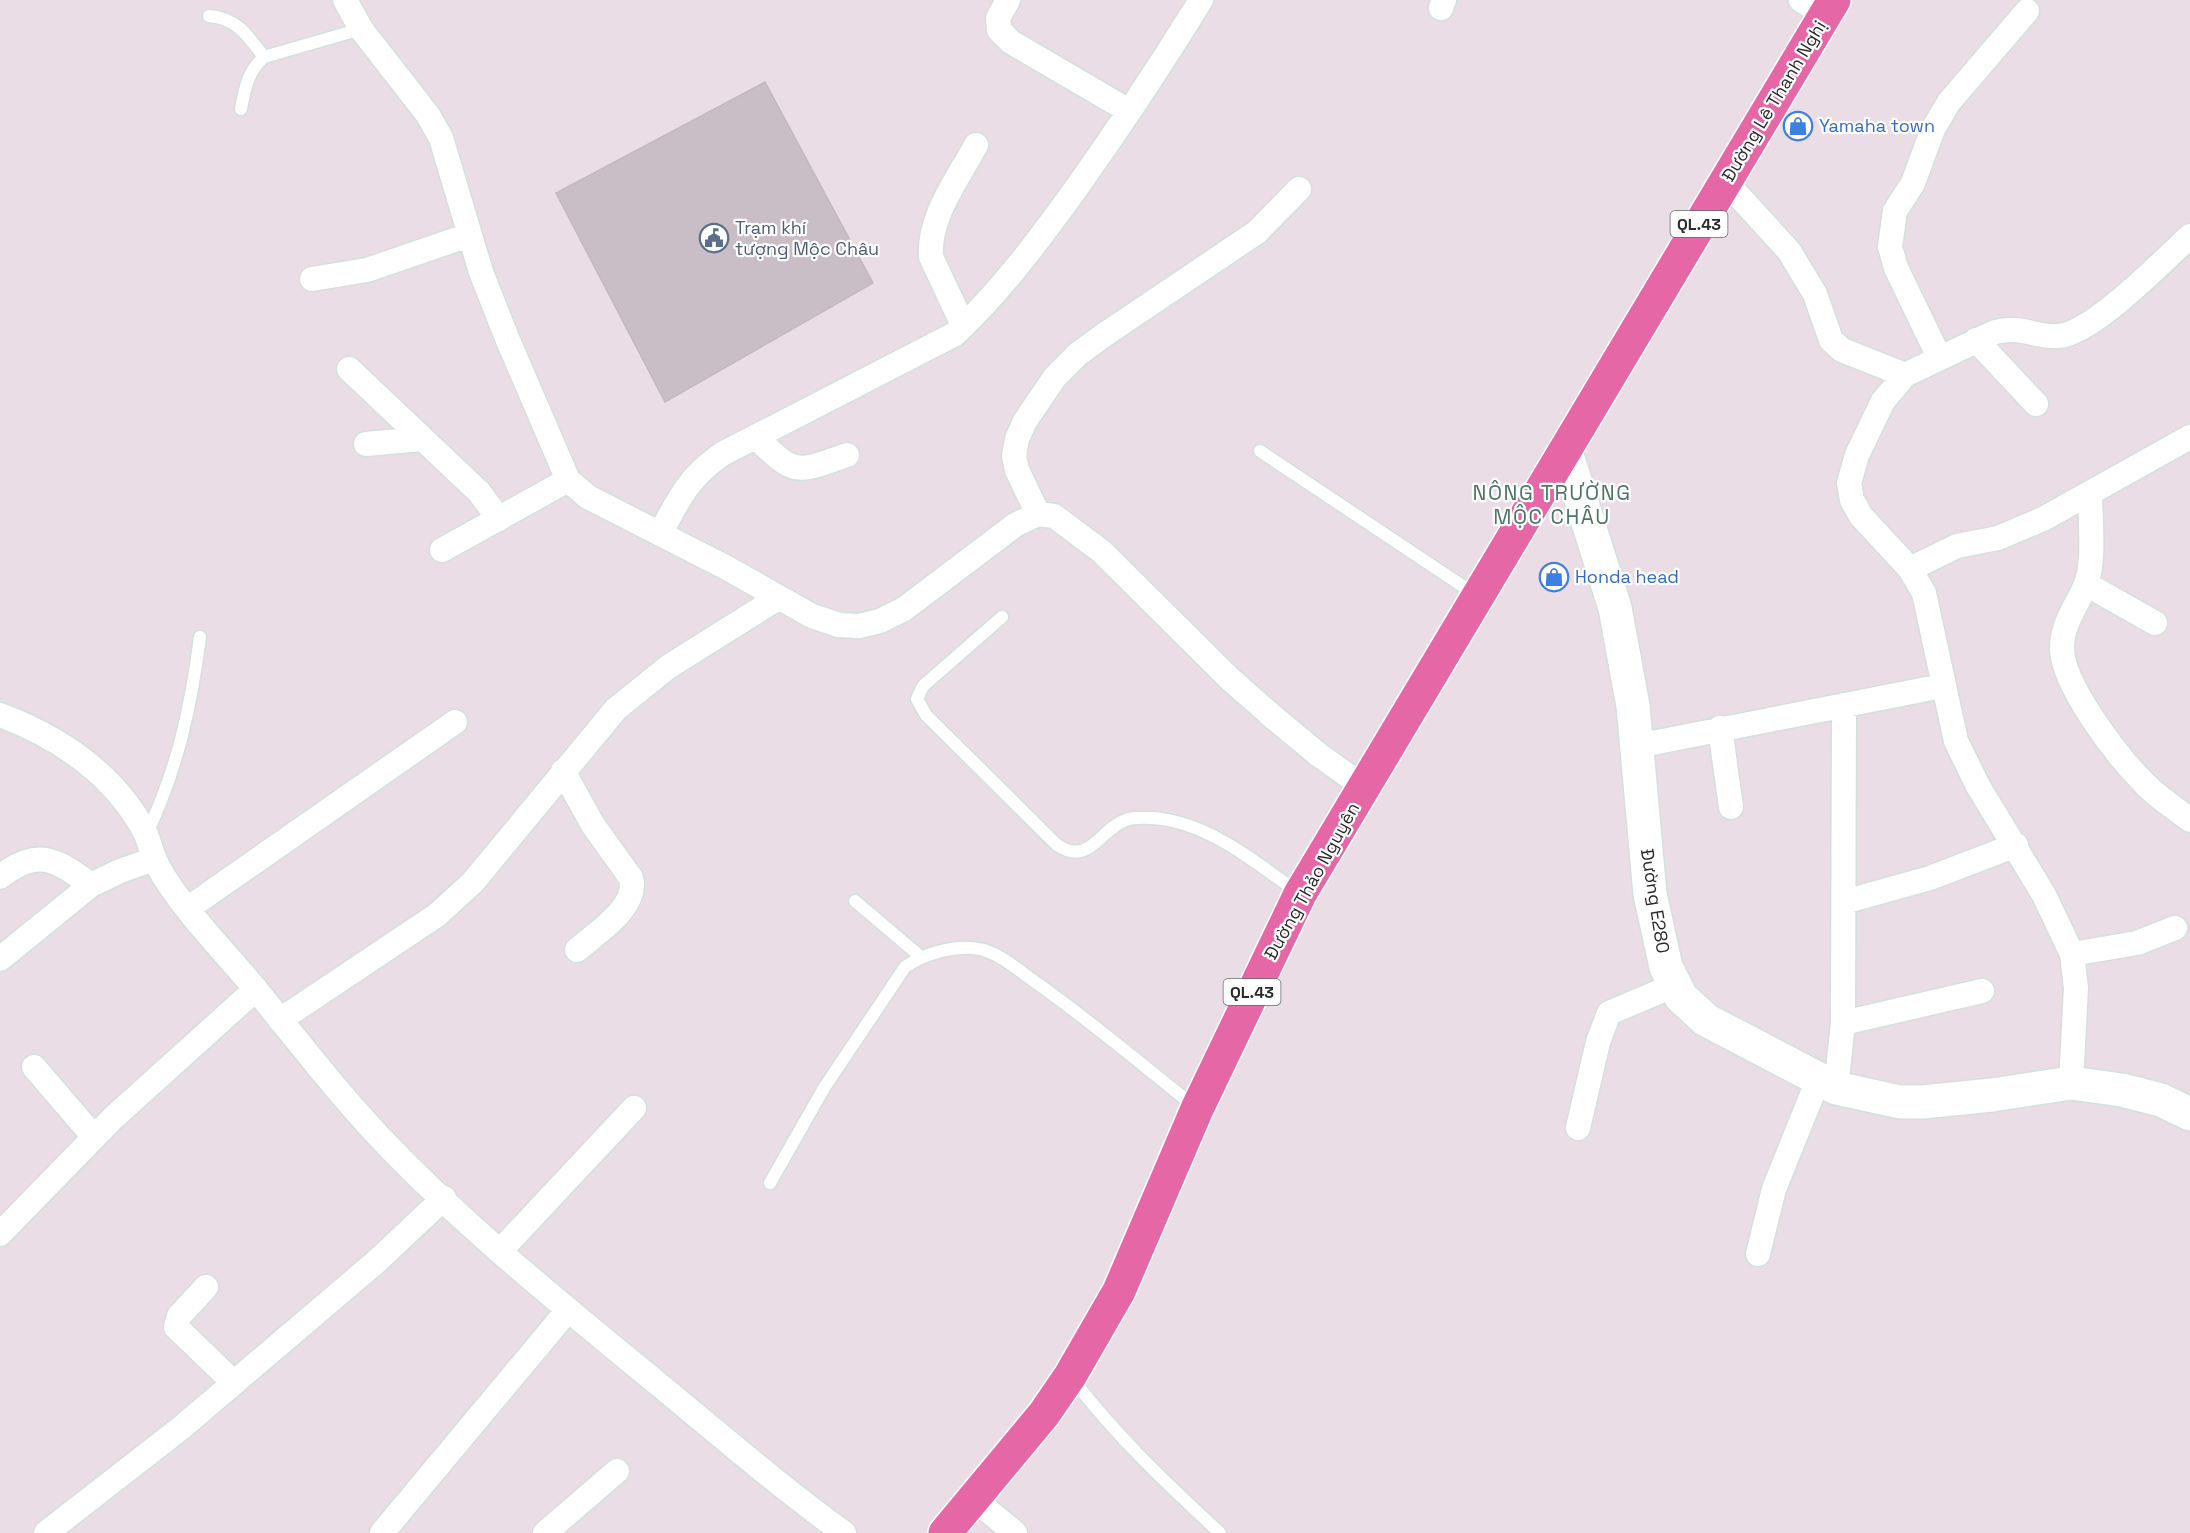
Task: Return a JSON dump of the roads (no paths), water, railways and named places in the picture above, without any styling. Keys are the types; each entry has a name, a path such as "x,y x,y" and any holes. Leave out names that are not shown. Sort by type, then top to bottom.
{"main road":[{"name":"Đường Lê Thanh Nghị","path":"1565,449 1726,182 1820,5"},
{"name":"Đường Thảo Nguyên","path":"945,1533 1044,1414 1071,1376 1119,1291 1197,1109 1300,894 1480,597 1565,449"},
{"name":"Đường E280","path":"1565,449 1615,608 1631,696 1650,894 1666,967 1681,997 1706,1020 1827,1084 1900,1102 1992,1095 2071,1083 2122,1090 2161,1100 2190,1114"}],"street":[{"path":"345,0 361,29 428,115 441,138 469,235 507,338 568,480 588,497 812,616 839,625 859,626 880,621 904,609 1015,525 1038,514 1054,516 1101,551 1230,679 1318,755 1364,787"},
{"path":"1008,0 998,18 999,30 1011,42 1129,111"},
{"path":"660,534 684,488 699,471 722,454 955,334 1004,284 1043,234 1129,111 1201,0"},
{"path":"1939,357 1896,268 1890,247 1895,212 1913,183 1933,129 1948,102 2026,11"},
{"path":"963,325 931,257 930,245 938,217 976,145"},
{"path":"1726,182 1789,251 1815,294 1832,340 1842,350 1905,375"},
{"path":"1038,514 1017,470 1014,456 1017,439 1025,422 1055,376 1078,354 1104,335 1257,232 1299,189"},
{"path":"312,279 368,270 469,235"},
{"path":"2071,1083 2076,988 2072,954 2044,895 2016,845 1978,786 1956,741 1942,686 1924,593 1910,570 1861,516 1852,500 1849,483 1857,455 1883,401 1905,375 1976,340 2009,328 2058,336 2076,332 2140,284 2190,236"},
{"path":"1976,340 2036,404"},
{"path":"349,369 478,492 499,519"},
{"path":"756,437 783,464 792,468 813,467 847,455"},
{"path":"1910,570 1957,546 2021,530 2190,437"},
{"path":"366,444 422,439"},
{"path":"442,550 568,480"},
{"path":"2090,493 2090,566 2086,584 2064,632 2062,649 2066,668 2086,708 2126,763 2145,784 2190,820"},
{"path":"2086,584 2155,623"},
{"path":"280,1020 437,915 473,882 616,710 643,685 778,598"},
{"path":"1637,746 1942,686"},
{"path":"1758,1254 1774,1189 1827,1084 1843,1023 1844,705"},
{"path":"0,716 25,724 94,766 114,787 146,835 154,859 187,909 380,1137 500,1251 831,1530"},
{"path":"187,909 455,722"},
{"path":"1720,728 1731,807"},
{"path":"563,771 593,825 631,878 634,886 622,908 577,950"},
{"path":"1844,902 1930,878 2016,845"},
{"path":"0,877 17,863 34,858 66,866 91,885"},
{"path":"0,959 91,885 120,871 154,859"},
{"path":"2072,954 2137,943 2175,927"},
{"path":"1578,1128 1598,1042 1609,1013 1675,985"},
{"path":"0,1234 94,1137 256,990"},
{"path":"1843,1023 1982,991"},
{"path":"34,1067 94,1137"},
{"path":"500,1251 634,1108"},
{"path":"46,1533 138,1463 234,1383 377,1261 444,1198"},
{"path":"206,1287 180,1316 176,1327 234,1383"},
{"path":"382,1533 568,1310"},
{"path":"545,1533 617,1471"},
{"path":"974,1499 1015,1533"}],"lane":[{"path":"209,16 221,17 243,29 264,57"},
{"path":"241,109 246,82 254,66 264,57 361,29"},
{"path":"1260,451 1480,597"},
{"path":"1002,617 923,686 917,699 926,715 1057,845 1069,853 1079,854 1117,825 1133,818 1178,823 1198,828 1223,840 1300,894"},
{"path":"146,835 164,798 185,730 200,637"},
{"path":"855,901 921,957"},
{"path":"770,1183 824,1088 905,967 921,957 954,950 983,950 1006,962 1091,1022 1197,1109"},
{"path":"1071,1376 1098,1413 1131,1449 1220,1533"}],"place":[{"name":"Yamaha town","path":"1798,126"},
{"name":"Trạm khí tượng Mộc Châu","path":"714,238"},
{"name":"Honda head","path":"1554,577"}],"district":[{"name":"NÔNG TRƯỜNG MỘC CHÂU","path":"1552,505"}]}
